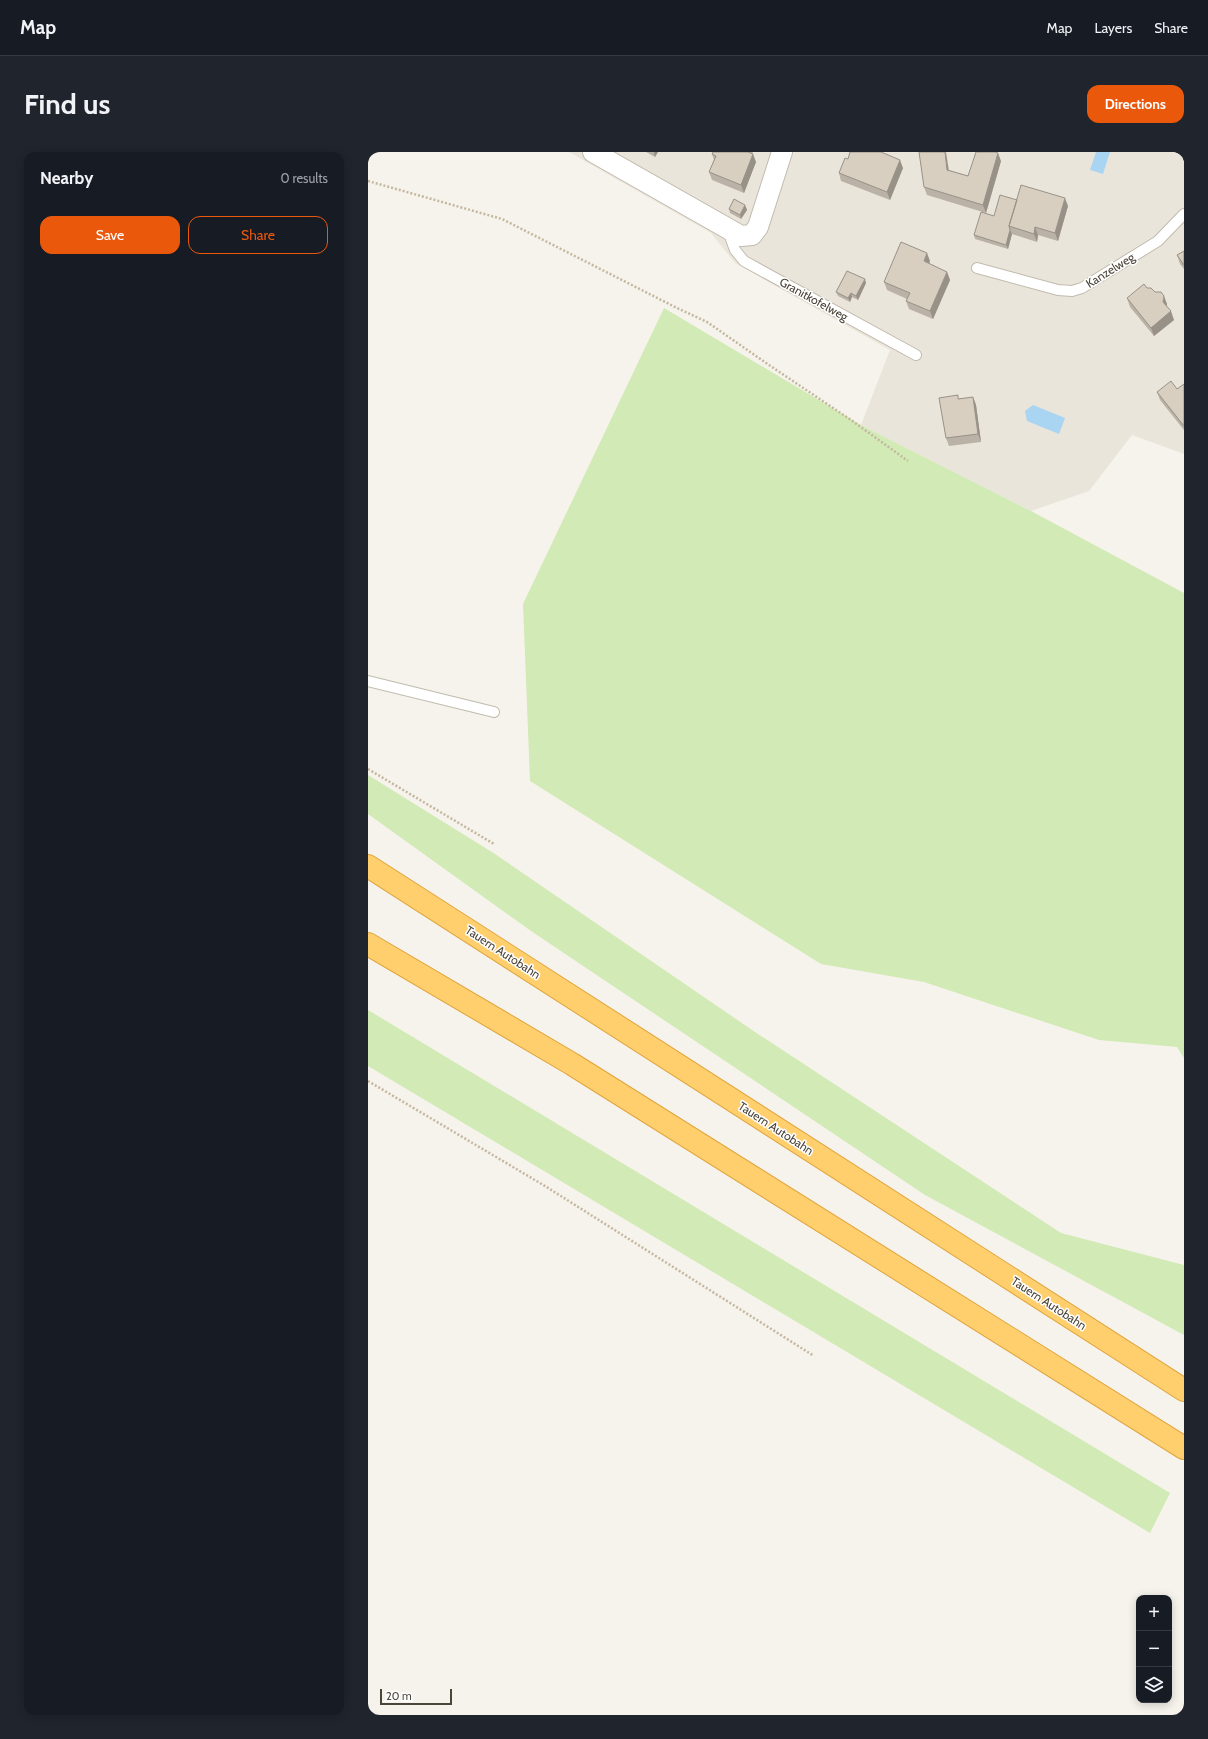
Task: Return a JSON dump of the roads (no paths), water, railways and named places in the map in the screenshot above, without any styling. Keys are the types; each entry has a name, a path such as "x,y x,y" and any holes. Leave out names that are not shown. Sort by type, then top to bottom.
{"highway":[{"name":"Tauern Autobahn","path":"368,866 1184,1390"},
{"path":"368,944 572,1064 1184,1448"}],"street":[{"path":"593,152 741,236 752,235 758,227 782,152"}],"lane":[{"name":"Kanzelweg","path":"977,268 1058,290 1082,288 1158,241 1184,214"},
{"name":"Granitkofelweg","path":"727,229 735,250 744,261 916,355"},
{"path":"368,680 494,712"}],"water":[{"path":"1096,152 1110,152 1103,174 1090,170"},
{"path":"1033,405 1065,418 1059,434 1027,421 1025,411"}]}
